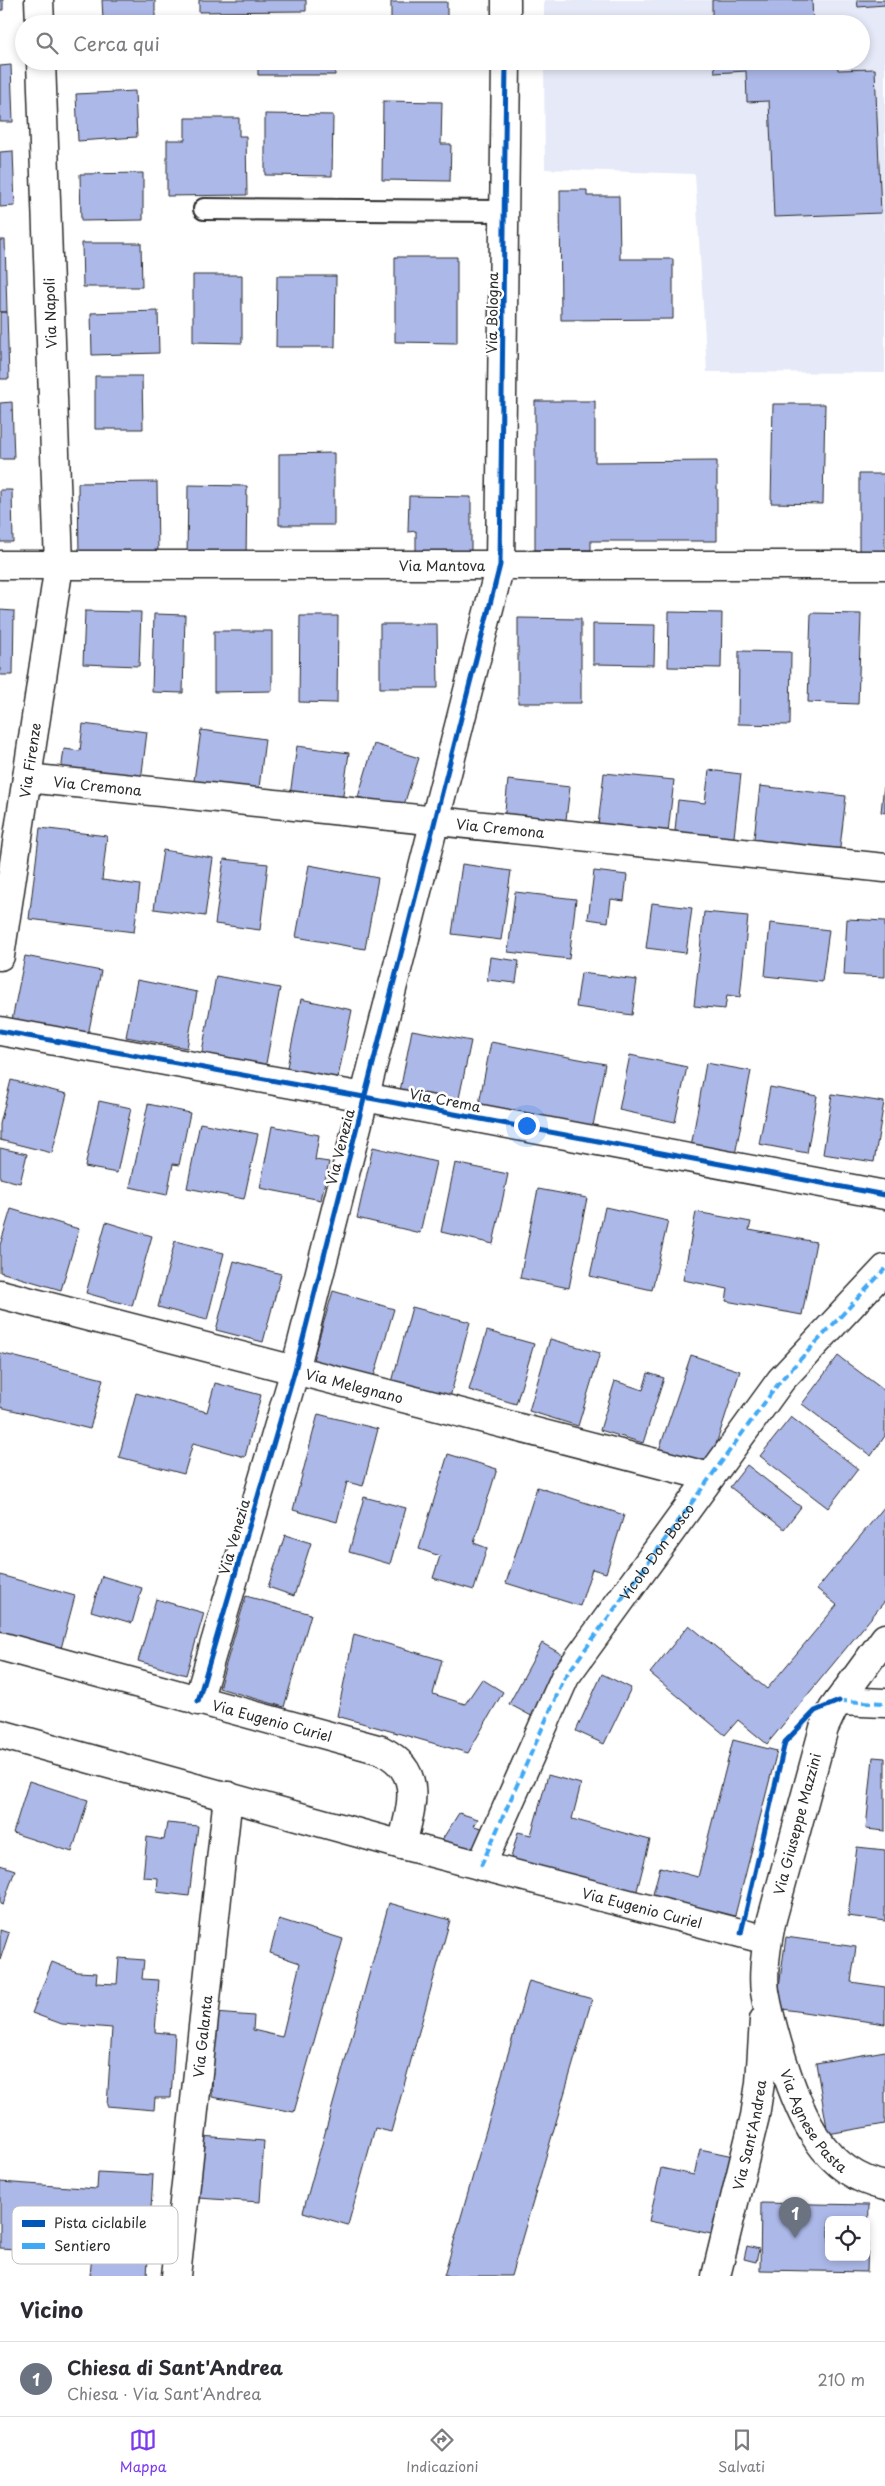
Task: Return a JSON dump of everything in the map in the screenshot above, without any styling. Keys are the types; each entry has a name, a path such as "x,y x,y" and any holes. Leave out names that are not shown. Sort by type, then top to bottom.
{"street":[{"path":"39,0 40,15"},
{"path":"506,0 506,15"},
{"name":"Via Napoli","path":"41,70 59,565"},
{"name":"Via Bologna","path":"500,565 506,70"},
{"name":"Via Mantova","path":"0,565 885,565"},
{"name":"Via Firenze","path":"0,956 59,565"},
{"name":"Via Venezia","path":"198,1701 295,1370 437,820 500,565"},
{"name":"Via Cremona","path":"27,778 885,868"},
{"name":"Via Crema","path":"0,1031 885,1195"},
{"name":"Vicolo Don Bosco","path":"480,1866 565,1677 781,1380 885,1269"},
{"name":"Via Melegnano","path":"0,1294 710,1477"},
{"name":"Via Giuseppe Mazzini","path":"774,2028 765,1990 767,1940 820,1739 826,1723 839,1701 885,1638"},
{"name":"Via Eugenio Curiel","path":"0,1646 381,1750 393,1756 402,1764 411,1783 411,1807 402,1846"},
{"path":"839,1701 885,1703"},
{"name":"Via Eugenio Curiel","path":"0,1734 402,1846 767,1940"},
{"name":"Via Galanta","path":"178,2258 228,1796"},
{"name":"Via Sant'Andrea","path":"716,2276 755,2116 760,2083 765,1990"},
{"name":"Via Agnese Pasta","path":"774,2028 799,2109 817,2139 850,2170 862,2178 885,2186"}],"lane":[{"path":"204,209 504,211"}],"shaded area":[{"path":"544,0 885,0 885,373 707,372 695,174 545,169 544,70 870,70 870,15 544,15"}],"building":[{"path":"0,0 3,0 3,10 0,10"},
{"path":"102,0 155,0 155,15 103,15"},
{"path":"199,0 306,0 306,11 199,12"},
{"path":"712,0 812,0 813,15 712,15"},
{"path":"857,0 885,0 885,5 858,7"},
{"path":"391,2 447,2 447,15 391,15"},
{"path":"11,65 13,122 0,122 0,66"},
{"path":"875,69 881,213 774,217 769,101 747,102 746,71 715,73 715,70"},
{"path":"258,70 335,70 335,75 258,75"},
{"path":"135,91 137,137 78,141 76,94"},
{"path":"383,101 442,102 441,144 451,144 450,181 382,180"},
{"path":"265,114 333,115 332,176 265,175"},
{"path":"185,118 239,118 239,136 246,136 247,195 167,196 167,140 185,140"},
{"path":"13,151 15,206 0,207 0,152"},
{"path":"143,173 143,220 81,221 80,174"},
{"path":"560,190 587,190 587,196 619,196 620,259 673,259 673,319 561,320"},
{"path":"0,240 5,240 7,312 0,312"},
{"path":"82,243 141,243 142,287 83,287"},
{"path":"395,257 457,257 457,343 395,342"},
{"path":"193,275 242,275 242,343 193,342"},
{"path":"277,276 336,276 335,347 276,347"},
{"path":"158,311 159,353 92,355 91,313"},
{"path":"0,312 7,312 9,379 0,379"},
{"path":"95,376 142,376 143,429 95,429"},
{"path":"535,401 595,401 595,462 717,461 717,541 591,541 591,550 535,550"},
{"path":"12,402 14,459 0,459 0,403"},
{"path":"773,404 825,404 823,504 771,503"},
{"path":"334,453 334,525 279,525 279,454"},
{"path":"859,474 885,474 885,555 859,555"},
{"path":"157,482 158,555 79,556 78,483"},
{"path":"188,485 247,486 246,560 187,559"},
{"path":"0,490 12,490 13,542 0,542"},
{"path":"409,496 471,497 471,558 416,557 416,531 408,532"},
{"path":"0,610 14,611 13,675 0,675"},
{"path":"85,611 141,612 139,666 83,664"},
{"path":"669,612 722,613 721,668 668,667"},
{"path":"811,613 861,614 858,704 808,702"},
{"path":"154,614 185,615 183,693 152,692"},
{"path":"300,616 338,616 337,703 299,702"},
{"path":"518,618 581,619 581,703 518,703"},
{"path":"380,624 437,624 438,688 380,688"},
{"path":"593,624 655,625 654,665 593,664"},
{"path":"214,631 272,631 272,691 214,692"},
{"path":"739,651 791,652 790,725 738,724"},
{"path":"83,724 147,732 141,781 61,772 64,749 80,751"},
{"path":"201,730 265,739 258,796 193,788"},
{"path":"374,744 419,758 402,811 358,797"},
{"path":"297,746 349,753 342,802 290,795"},
{"path":"709,770 741,774 733,846 674,841 678,800 705,803"},
{"path":"604,773 674,780 667,841 597,834"},
{"path":"508,780 570,787 565,828 504,821"},
{"path":"885,784 885,813 881,812"},
{"path":"760,786 846,796 839,856 753,847"},
{"path":"40,828 107,836 102,880 140,885 134,932 29,919"},
{"path":"163,850 213,858 205,916 154,909"},
{"path":"224,859 268,864 260,930 215,924"},
{"path":"462,864 511,871 501,940 452,934"},
{"path":"309,865 378,878 365,949 296,937"},
{"path":"594,871 627,875 624,901 611,899 608,922 588,919"},
{"path":"515,892 576,899 569,959 508,952"},
{"path":"652,903 692,908 686,953 646,948"},
{"path":"704,912 748,916 740,997 727,995 725,1009 694,1006"},
{"path":"847,919 885,921 885,977 844,975"},
{"path":"770,923 829,930 822,982 765,976"},
{"path":"25,956 101,971 88,1035 12,1020"},
{"path":"490,957 519,961 516,983 487,980"},
{"path":"581,973 637,980 632,1015 576,1007"},
{"path":"216,976 280,988 265,1069 201,1057"},
{"path":"137,980 197,992 187,1048 126,1037"},
{"path":"301,999 352,1010 337,1082 286,1072"},
{"path":"412,1030 471,1041 458,1103 400,1091"},
{"path":"491,1042 605,1064 592,1131 478,1109"},
{"path":"630,1055 687,1067 675,1122 619,1110"},
{"path":"706,1063 751,1071 735,1155 691,1147"},
{"path":"11,1080 67,1094 52,1153 0,1140 0,1124"},
{"path":"770,1087 817,1096 807,1153 759,1144"},
{"path":"832,1094 884,1102 874,1162 823,1154"},
{"path":"99,1101 131,1108 117,1173 85,1167"},
{"path":"148,1104 190,1113 179,1165 173,1164 167,1195 130,1187"},
{"path":"200,1123 258,1134 244,1199 187,1188"},
{"path":"272,1126 319,1135 315,1160 329,1162 321,1200 260,1188"},
{"path":"373,1147 436,1162 420,1233 357,1218"},
{"path":"0,1148 27,1154 20,1183 0,1178"},
{"path":"455,1163 508,1174 493,1244 441,1232"},
{"path":"538,1189 587,1198 569,1288 520,1278"},
{"path":"605,1207 668,1221 652,1290 590,1276"},
{"path":"11,1209 79,1229 61,1290 0,1272 0,1245"},
{"path":"696,1212 751,1222 749,1230 816,1242 802,1315 726,1301 728,1289 683,1280"},
{"path":"106,1222 152,1236 132,1306 86,1293"},
{"path":"175,1241 224,1253 207,1320 158,1307"},
{"path":"234,1261 281,1274 263,1342 216,1330"},
{"path":"333,1291 394,1309 373,1380 312,1362"},
{"path":"412,1307 470,1322 449,1401 391,1386"},
{"path":"487,1331 534,1344 516,1404 469,1390"},
{"path":"550,1339 600,1353 578,1426 529,1411"},
{"path":"0,1353 103,1379 90,1429 0,1407"},
{"path":"691,1355 740,1371 707,1472 657,1456"},
{"path":"838,1356 885,1391 885,1436 871,1456 802,1404"},
{"path":"648,1373 664,1378 643,1443 600,1430 615,1381 643,1390"},
{"path":"215,1383 261,1395 245,1457 193,1443 184,1474 119,1457 136,1393 207,1412"},
{"path":"318,1414 378,1429 363,1486 347,1482 337,1522 293,1510"},
{"path":"791,1417 858,1469 828,1508 760,1456"},
{"path":"448,1454 497,1469 474,1543 487,1548 474,1590 433,1578 440,1556 419,1549"},
{"path":"747,1465 801,1507 784,1529 730,1487"},
{"path":"537,1487 624,1515 606,1573 592,1569 580,1606 506,1583"},
{"path":"364,1497 406,1508 390,1564 349,1552"},
{"path":"885,1506 885,1601 767,1744 738,1720 725,1735 650,1673 689,1625 767,1689 837,1605 817,1589"},
{"path":"285,1535 311,1543 294,1596 268,1587"},
{"path":"0,1575 75,1596 59,1656 0,1639"},
{"path":"102,1576 142,1588 132,1623 91,1611"},
{"path":"246,1596 311,1614 284,1707 219,1688"},
{"path":"156,1599 204,1613 186,1675 138,1661"},
{"path":"354,1634 442,1660 433,1694 465,1704 482,1679 503,1692 468,1753 337,1716"},
{"path":"542,1643 570,1659 537,1719 509,1704"},
{"path":"602,1674 631,1688 604,1744 576,1731"},
{"path":"733,1740 777,1751 733,1923 651,1902 660,1867 698,1877"},
{"path":"873,1757 885,1758 885,1831 866,1829"},
{"path":"548,1775 581,1784 572,1819 650,1840 635,1898 509,1865 518,1832 531,1835"},
{"path":"29,1781 88,1800 72,1852 13,1833"},
{"path":"459,1813 478,1819 474,1826 489,1830 478,1858 438,1846"},
{"path":"167,1823 198,1826 189,1896 157,1892 158,1878 143,1877 147,1837 164,1840"},
{"path":"857,1847 885,1850 885,1921 848,1916"},
{"path":"0,1865 15,1870 3,1905 0,1904"},
{"path":"389,1903 450,1920 391,2132 375,2128 348,2225 303,2212"},
{"path":"279,1919 343,1939 294,2112 212,2097 214,2013 254,2016 253,2030 282,2037 300,1963 270,1953"},
{"path":"0,1930 9,1933 0,1960"},
{"path":"786,1937 856,1947 851,1982 885,1987 885,2024 776,2008"},
{"path":"119,1958 144,1960 142,1979 159,1980 155,2032 175,2034 171,2098 155,2098 154,2110 107,2106 112,2028 62,2024 32,2013 52,1962 77,1972 97,1973 96,1983 117,1984"},
{"path":"529,1981 592,1999 511,2276 444,2276"},
{"path":"885,2051 885,2124 828,2134 816,2063"},
{"path":"201,2136 264,2141 260,2202 197,2198"},
{"path":"700,2149 733,2156 716,2235 649,2221 661,2168 694,2175"},
{"path":"98,2172 153,2175 151,2206 12,2206 12,2249 0,2248 0,2182 97,2189"},
{"path":"761,2203 869,2205 869,2216 825,2216 825,2261 867,2261 867,2272 760,2270"},
{"path":"747,2246 759,2249 756,2262 744,2259"},
{"path":"91,2264 148,2264 147,2276 90,2276"}],"marked path":[{"path":"481,1866 565,1677 781,1380 885,1269"},
{"path":"839,1701 885,1703"}],"cycle path":[{"path":"198,1701 295,1370 500,565 506,70"},
{"path":"0,1031 885,1195"},
{"path":"741,1933 785,1742 815,1711 839,1701"}],"place":[{"name":"Chiesa di Sant'Andrea","path":"795,2238"}]}
